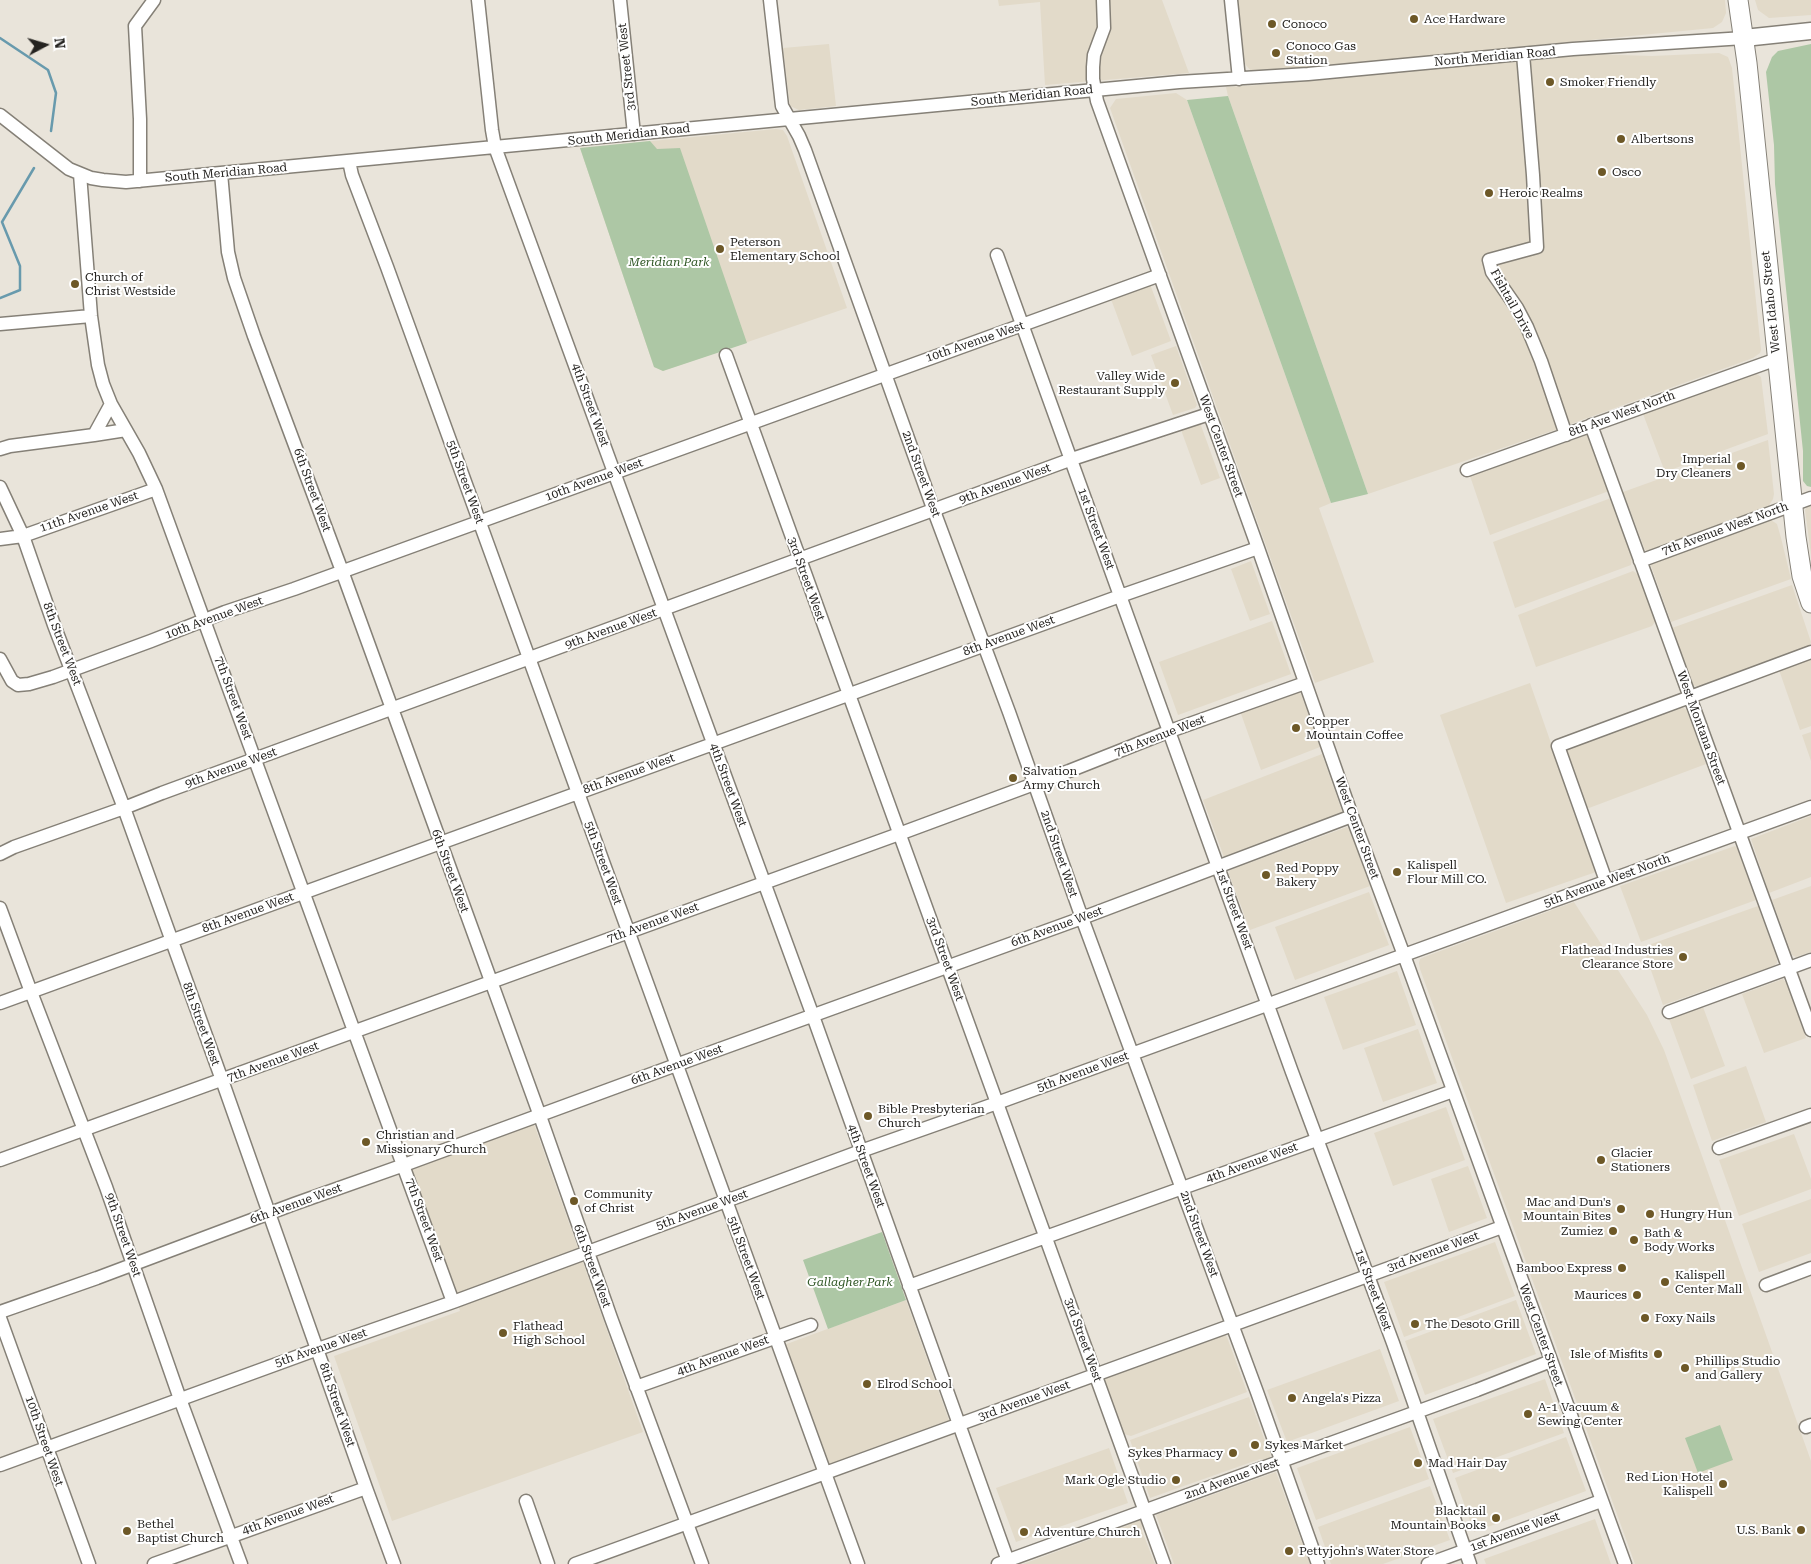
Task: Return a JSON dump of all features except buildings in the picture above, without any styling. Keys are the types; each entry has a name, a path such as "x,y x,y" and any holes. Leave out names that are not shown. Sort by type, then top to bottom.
{"highway":[{"name":"West Idaho Street","path":"1738,0 1744,38 1798,559 1811,603"}],"main road":[{"name":"North Meridian Road","path":"1744,38 1811,31"}],"street":[{"path":"140,181 140,119 135,26 154,0"},
{"name":"4th Street West","path":"478,0 495,147 813,1016 959,1424 1005,1563"},
{"name":"3rd Street West","path":"620,0 634,134"},
{"name":"2nd Street West","path":"770,0 782,106 805,150 1082,918 1133,1053 1318,1564"},
{"name":"West Center Street","path":"1103,0 1104,28 1094,55 1093,79 1097,102 1258,548 1352,816 1404,954 1624,1564"},
{"path":"1231,0 1239,79"},
{"name":"North Meridian Road","path":"1179,82 1325,73 1523,54 1744,38"},
{"name":"Fishtail Drive","path":"1523,54 1537,247 1489,260 1492,272 1517,308 1527,327 1541,361 1566,435"},
{"name":"South Meridian Road","path":"0,115 18,127 63,165 80,174 103,180 140,181 1179,82"},
{"name":"5th Street West","path":"349,161 352,175 858,1564"},
{"name":"6th Street West","path":"221,173 226,239 234,278 702,1564"},
{"name":"7th Street West","path":"80,174 91,316 98,365 103,384 110,404 139,453 156,489 454,1302"},
{"name":"1st Street West","path":"997,255 1368,1276 1470,1564"},
{"name":"10th Avenue West","path":"0,659 12,681 18,685 29,684 1160,275"},
{"path":"0,324 91,316"},
{"name":"3rd Street West","path":"726,355 1164,1564"},
{"name":"8th Ave West North","path":"1467,470 1777,359"},
{"path":"94,435 110,404"},
{"name":"9th Avenue West","path":"0,854 14,847 934,510 1072,460 1209,414"},
{"name":"West Montana Street","path":"1591,426 1811,1030"},
{"path":"0,449 126,430"},
{"name":"8th Street West","path":"0,487 23,536 71,670 124,808 394,1564"},
{"name":"11th Avenue West","path":"0,539 23,536 156,489"},
{"name":"7th Avenue West North","path":"1640,561 1811,498"},
{"name":"8th Avenue West","path":"0,1003 848,694 1258,548"},
{"path":"1606,881 1558,746 1811,652"},
{"name":"7th Avenue West","path":"0,1160 899,834 1070,771 1170,731 1305,683"},
{"name":"5th Avenue West North","path":"1404,954 1811,806"},
{"name":"6th Avenue West","path":"0,1312 1082,918 1352,816"},
{"name":"9th Street West","path":"0,908 30,992 106,1186 180,1399 241,1564"},
{"name":"5th Avenue West","path":"0,1465 318,1349 454,1302 861,1151 1404,954"},
{"path":"1669,1012 1811,960"},
{"name":"4th Avenue West","path":"909,1286 1453,1091"},
{"path":"1719,1148 1811,1115"},
{"name":"3rd Avenue West","path":"575,1564 1502,1227"},
{"path":"1766,1284 1811,1268"},
{"name":"10th Street West","path":"0,1318 88,1564"},
{"name":"4th Avenue West","path":"636,1387 811,1325"},
{"name":"2nd Avenue West","path":"1005,1563 1551,1362"},
{"name":"4th Avenue West","path":"154,1564 366,1488"},
{"path":"526,1501 548,1564"},
{"name":"1st Avenue West","path":"1428,1564 1601,1501"}],"shaded area":[{"path":"998,0 1162,0 1189,73 1045,85 1040,2 999,6"},
{"path":"1238,0 1725,0 1726,13 1722,22 1713,28 1253,73 1245,64"},
{"path":"1755,0 1811,0 1811,15 1769,18 1758,10"},
{"path":"829,44 836,106 799,110 790,106 783,48"},
{"path":"1719,53 1728,57 1732,68 1760,353 1753,358 1568,425 1497,269 1498,263 1541,251 1533,99 1529,60 1589,54 1652,56"},
{"path":"1518,61 1529,175 1532,242 1528,245 1482,256 1487,275 1523,329 1558,429 1368,494 1226,87"},
{"path":"1176,93 1187,100 1331,503 1319,508 1374,662 1315,683 1110,108 1116,99"},
{"name":"Peterson Elementary School","path":"776,129 783,130 787,136 847,308 663,371 654,367 580,148"},
{"path":"1150,284 1171,341 1132,356 1111,299"},
{"path":"1176,346 1197,405 1195,408 1173,415 1151,355"},
{"path":"1752,374 1757,374 1761,377 1768,434 1665,472 1643,414"},
{"path":"1199,420 1220,478 1201,485 1180,427"},
{"path":"1587,435 1609,491 1490,535 1470,476"},
{"path":"1768,440 1774,494 1768,507 1649,552 1645,550 1623,492"},
{"path":"1611,498 1632,557 1631,565 1515,608 1493,542"},
{"path":"1811,501 1811,555 1805,510"},
{"path":"1771,520 1777,524 1791,579 1671,622 1650,563"},
{"path":"1251,561 1270,614 1250,621 1231,569"},
{"path":"1633,571 1639,575 1654,615 1655,622 1652,626 1536,667 1518,615"},
{"path":"1792,585 1811,642 1810,645 1698,687 1693,685 1672,628"},
{"path":"1272,621 1291,674 1178,715 1159,662"},
{"path":"1811,658 1811,726 1800,730 1779,670"},
{"path":"1530,683 1596,872 1506,903 1440,715"},
{"path":"1296,691 1301,694 1320,747 1261,770 1240,711"},
{"path":"1682,707 1687,710 1706,764 1589,808 1586,807 1566,752 1568,749"},
{"path":"1811,732 1811,761 1802,735"},
{"path":"1322,754 1343,814 1224,857 1203,800"},
{"path":"1811,816 1811,877 1769,893 1751,839"},
{"path":"1347,827 1350,830 1370,886 1250,930 1229,874 1230,870"},
{"path":"1735,846 1756,900 1641,942 1620,886"},
{"path":"1811,886 1811,952 1796,957 1792,955 1772,900"},
{"path":"1369,892 1389,945 1295,980 1275,927"},
{"path":"1574,902 1647,1015 1664,1050 1686,1111 1811,1461 1811,1564 1635,1564 1420,969 1420,959 1424,957"},
{"path":"1758,906 1777,958 1777,963 1774,966 1663,1005 1643,947"},
{"path":"1397,971 1416,1025 1343,1050 1324,997"},
{"path":"1783,979 1787,984 1806,1038 1764,1053 1742,994"},
{"path":"1703,1007 1725,1066 1691,1079 1669,1019"},
{"path":"1418,1029 1437,1083 1383,1102 1364,1048"},
{"path":"1746,1066 1766,1122 1712,1141 1693,1085"},
{"path":"1446,1107 1465,1160 1393,1186 1374,1133"},
{"name":"Flathead High School","path":"534,1124 643,1432 392,1521 334,1356 460,1311 410,1168"},
{"path":"1794,1134 1811,1179 1811,1189 1739,1216 1719,1160"},
{"path":"1468,1166 1487,1218 1449,1232 1431,1179"},
{"path":"1811,1199 1811,1253 1759,1272 1742,1224"},
{"path":"1495,1242 1515,1296 1404,1337 1384,1282"},
{"name":"Elrod School","path":"906,1300 950,1423 828,1467 784,1345"},
{"path":"1516,1300 1536,1354 1425,1395 1405,1341"},
{"path":"1224,1334 1227,1337 1247,1392 1131,1436 1124,1434 1105,1378"},
{"path":"1380,1349 1399,1401 1287,1442 1267,1390"},
{"path":"1545,1379 1564,1433 1453,1473 1433,1419"},
{"path":"1249,1397 1266,1444 1270,1446 1270,1457 1150,1498 1130,1440"},
{"path":"1410,1427 1429,1479 1316,1520 1297,1468"},
{"path":"1566,1437 1586,1491 1474,1532 1455,1478"},
{"path":"1109,1448 1128,1503 1016,1542 996,1488"},
{"path":"1276,1472 1310,1564 1174,1564 1156,1515"},
{"path":"1430,1486 1450,1540 1383,1564 1331,1564 1318,1527"},
{"path":"1137,1519 1142,1522 1142,1531 1155,1564 1023,1564 1129,1525"},
{"path":"1595,1519 1611,1564 1486,1564 1484,1559"}],"green space":[{"path":"1811,44 1811,487 1807,486 1803,481 1803,451 1775,184 1774,145 1766,72 1772,57 1778,51"},
{"path":"1228,96 1368,494 1331,503 1187,100"},
{"name":"Meridian Park","path":"650,141 657,149 680,148 747,343 663,371 654,367 580,148"},
{"name":"Gallagher Park","path":"882,1232 906,1300 828,1329 803,1260"},
{"path":"1720,1425 1733,1460 1698,1473 1685,1438"}],"waterway":[{"path":"0,38 48,70 56,93 51,131"},
{"path":"0,298 20,290 20,266 2,222 34,168"}],"place":[{"name":"Ace Hardware","path":"1414,19"},
{"name":"Conoco","path":"1272,24"},
{"name":"Conoco Gas Station","path":"1276,53"},
{"name":"Smoker Friendly","path":"1550,82"},
{"name":"Albertsons","path":"1621,139"},
{"name":"Osco","path":"1602,172"},
{"name":"Heroic Realms","path":"1489,193"},
{"name":"Peterson Elementary School","path":"720,249"},
{"name":"Church of Christ Westside","path":"75,284"},
{"name":"Valley Wide Restaurant Supply","path":"1175,383"},
{"name":"Imperial Dry Cleaners","path":"1741,466"},
{"name":"Copper Mountain Coffee","path":"1296,728"},
{"name":"Salvation Army Church","path":"1013,778"},
{"name":"Kalispell Flour Mill CO.","path":"1397,872"},
{"name":"Red Poppy Bakery","path":"1266,875"},
{"name":"Flathead Industries Clearance Store","path":"1683,957"},
{"name":"Bible Presbyterian Church","path":"868,1116"},
{"name":"Christian and Missionary Church","path":"366,1142"},
{"name":"Glacier Stationers","path":"1601,1160"},
{"name":"Community of Christ","path":"574,1201"},
{"name":"Mac and Dun's Mountain Bites","path":"1621,1209"},
{"name":"Hungry Hun","path":"1650,1214"},
{"name":"Zumiez","path":"1613,1231"},
{"name":"Bath & Body Works","path":"1634,1240"},
{"name":"Bamboo Express","path":"1622,1268"},
{"name":"Kalispell Center Mall","path":"1665,1282"},
{"name":"Maurices","path":"1637,1295"},
{"name":"Foxy Nails","path":"1645,1318"},
{"name":"The Desoto Grill","path":"1415,1324"},
{"name":"Flathead High School","path":"503,1333"},
{"name":"Isle of Misfits","path":"1658,1354"},
{"name":"Phillips Studio and Gallery","path":"1685,1368"},
{"name":"Elrod School","path":"867,1384"},
{"name":"Angela's Pizza","path":"1292,1398"},
{"name":"A-1 Vacuum & Sewing Center","path":"1528,1414"},
{"name":"Sykes Market","path":"1255,1445"},
{"name":"Sykes Pharmacy","path":"1233,1453"},
{"name":"Mad Hair Day","path":"1418,1463"},
{"name":"Mark Ogle Studio","path":"1176,1480"},
{"name":"Red Lion Hotel Kalispell","path":"1723,1484"},
{"name":"Blacktail Mountain Books","path":"1496,1518"},
{"name":"U.S. Bank","path":"1801,1530"},
{"name":"Bethel Baptist Church","path":"127,1531"},
{"name":"Adventure Church","path":"1024,1532"},
{"name":"Pettyjohn's Water Store","path":"1289,1551"}]}
